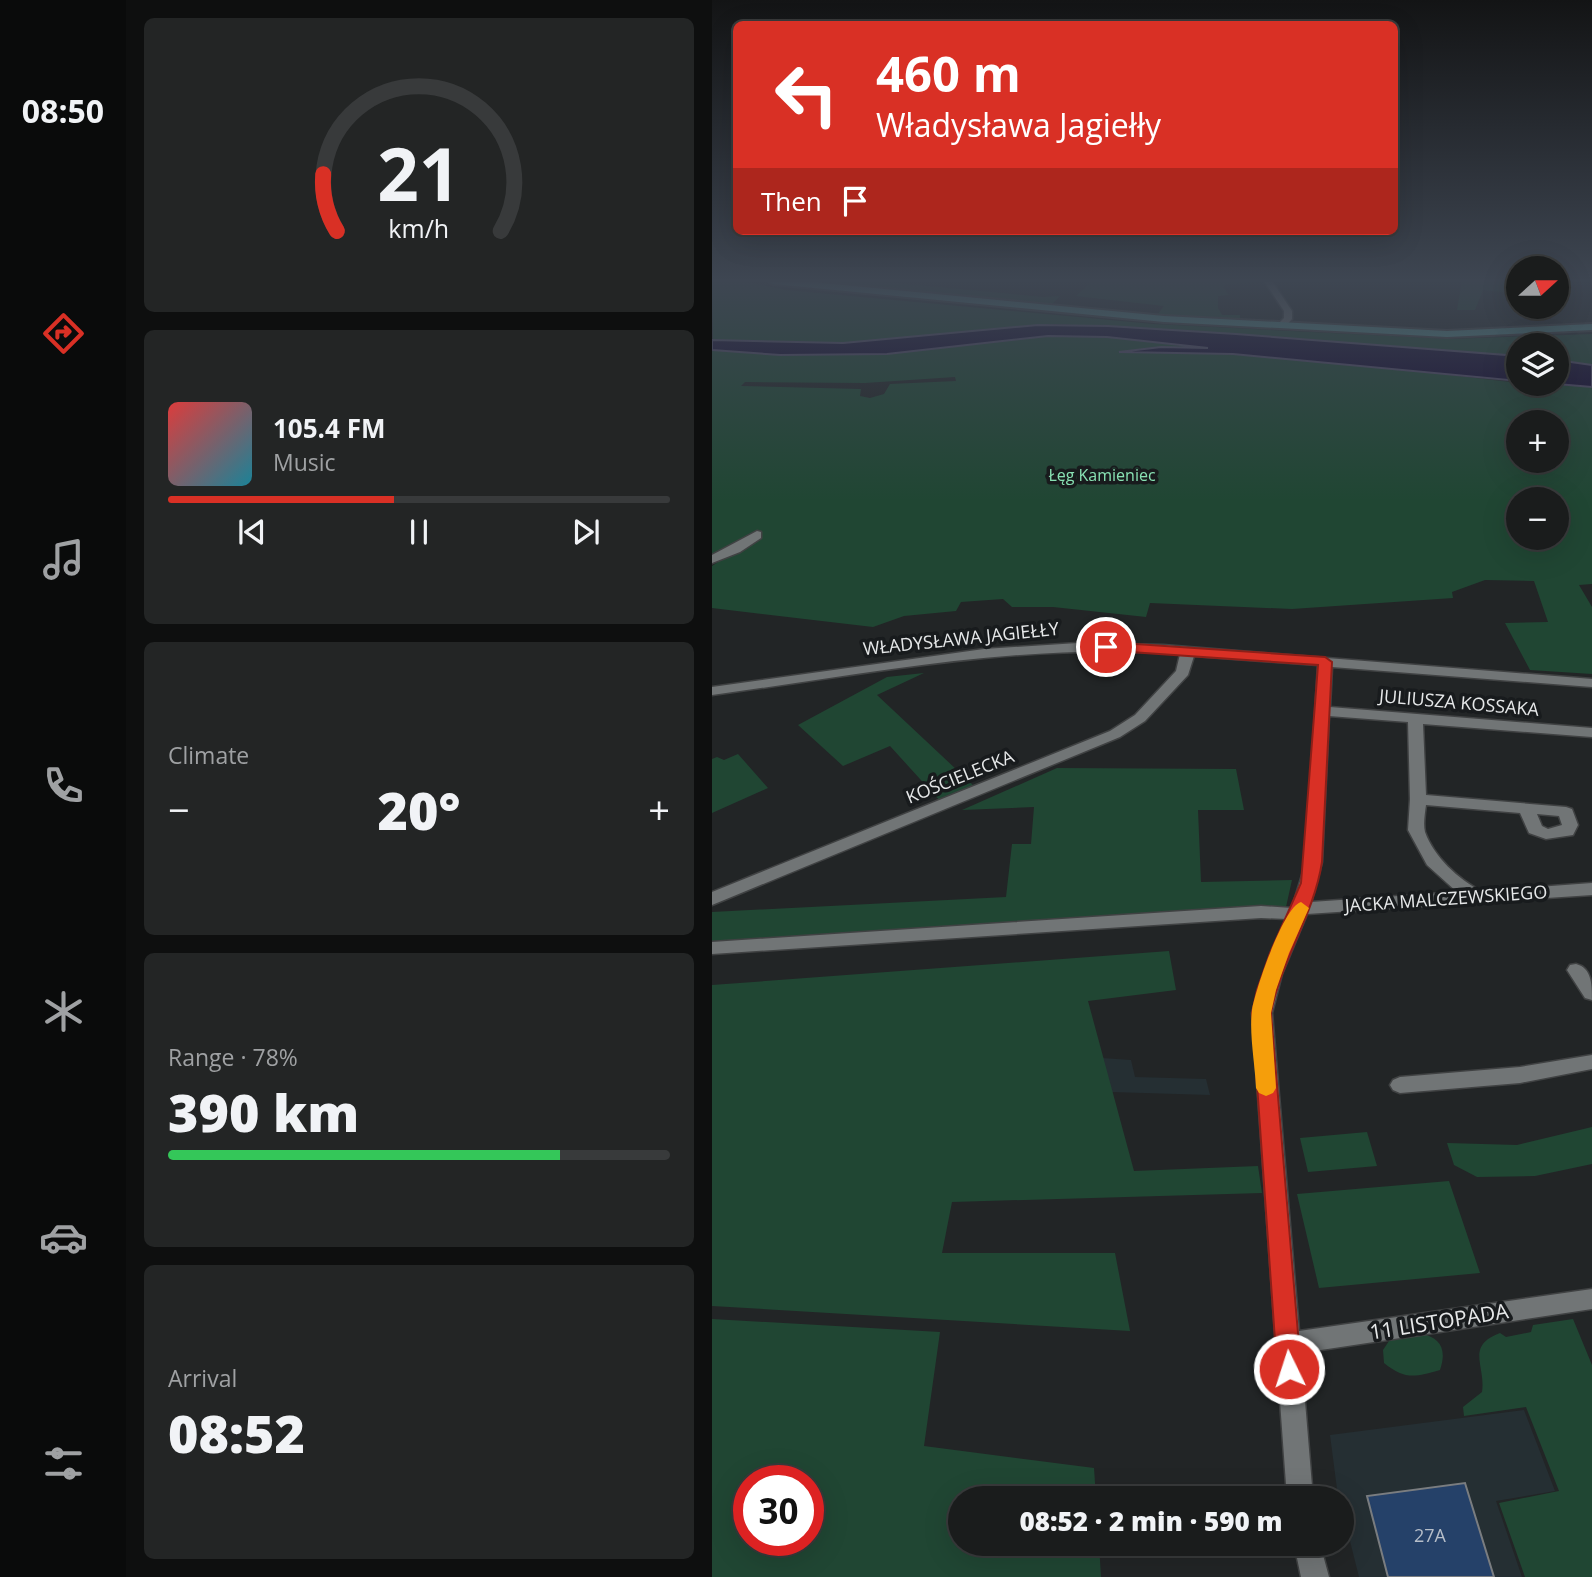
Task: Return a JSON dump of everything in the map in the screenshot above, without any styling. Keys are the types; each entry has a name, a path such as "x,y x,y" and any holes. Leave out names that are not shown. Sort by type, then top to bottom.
{"street":[{"path":"712,559 736,549 757,535"},
{"name":"WŁADYSŁAWA JAGIEŁŁY","path":"712,691 1009,650 1106,647 1189,651 1592,683"},
{"name":"KOŚCIELECKA","path":"712,899 1115,734 1140,719 1183,672 1189,651"},
{"path":"1299,1486 1262,1013 1266,990 1310,883 1314,862 1325,662"},
{"name":"JULIUSZA KOSSAKA","path":"1322,711 1592,733"},
{"path":"1415,719 1418,799 1416,830 1433,861 1464,889 1481,898"},
{"path":"1418,799 1526,808"},
{"name":"JACKA MALCZEWSKIEGO","path":"712,948 886,939 1592,889"},
{"path":"1576,970 1592,993"},
{"path":"1400,1085 1519,1076 1592,1062"},
{"name":"11 LISTOPADA","path":"1287,1344 1592,1300"},
{"path":"1310,1556 1315,1577"}],"shaded area":[{"path":"1239,355 1506,355 1506,380"},
{"path":"1569,362 1592,365 1592,387 1569,385"},
{"path":"1102,1058 1131,1060 1135,1077 1206,1079 1210,1095 1111,1092"},
{"path":"1524,1410 1555,1491 1496,1501 1522,1577 1359,1577 1354,1556 1354,1486 1337,1486 1330,1435"}],"green space":[{"name":"Łęg Kamieniec","path":"712,355 1240,355 1506,381 1506,396 1569,396 1569,386 1592,387 1592,584 1579,585 1592,607 1592,674 1530,670 1505,623 1548,622 1534,581 1485,580 1452,592 1453,598 1292,609 1150,603 1146,617 1053,607 1012,607 1003,599 961,602 956,611 904,616 873,627 712,608 712,566 727,556 712,554","holes":["955,377 956,381 890,384 884,394 870,398 860,396 861,389 741,386 745,382 865,383"]},
{"path":"1569,355 1592,355 1592,365 1569,362"},
{"path":"924,673 877,695 974,786 940,801 890,746 843,766 798,725 887,677"},
{"path":"738,754 768,788 712,813 712,759 717,757 724,760"},
{"path":"1057,768 1236,769 1244,810 1198,810 1201,882 1292,880 1286,907 712,944 712,912 1006,897 1012,844 1031,844 1034,807 962,810"},
{"path":"1169,951 1176,990 1088,1001 1134,1171 1258,1166 1262,1193 952,1202 942,1253 1115,1253 1130,1331 712,1306 712,985"},
{"path":"1592,1127 1592,1164 1535,1176 1477,1177 1454,1165 1447,1143 1517,1145"},
{"path":"1367,1132 1377,1166 1308,1172 1300,1138"},
{"path":"1449,1181 1480,1273 1319,1288 1297,1194"},
{"path":"712,1319 940,1332 924,1446 1094,1468 1095,1486 948,1486 948,1556 1100,1556 1101,1577 712,1577"},
{"path":"1573,1319 1592,1365 1592,1577 1525,1577 1499,1503 1559,1491 1526,1407 1464,1416 1463,1407 1482,1392 1479,1358 1483,1344 1489,1338 1500,1333 1506,1337 1531,1332 1533,1325"},
{"path":"1420,1333 1433,1338 1440,1346 1443,1356 1440,1370 1410,1376 1384,1363 1383,1350 1389,1341"}],"building":[{"path":"1465,1483 1494,1577 1388,1577 1367,1496"}],"slow traffic":[{"path":"1266,1088 1262,1013 1266,990 1279,953 1301,908"}],"route":[{"path":"1106,647 1325,662 1314,862 1310,883 1266,990 1262,1013 1289,1369"}]}
